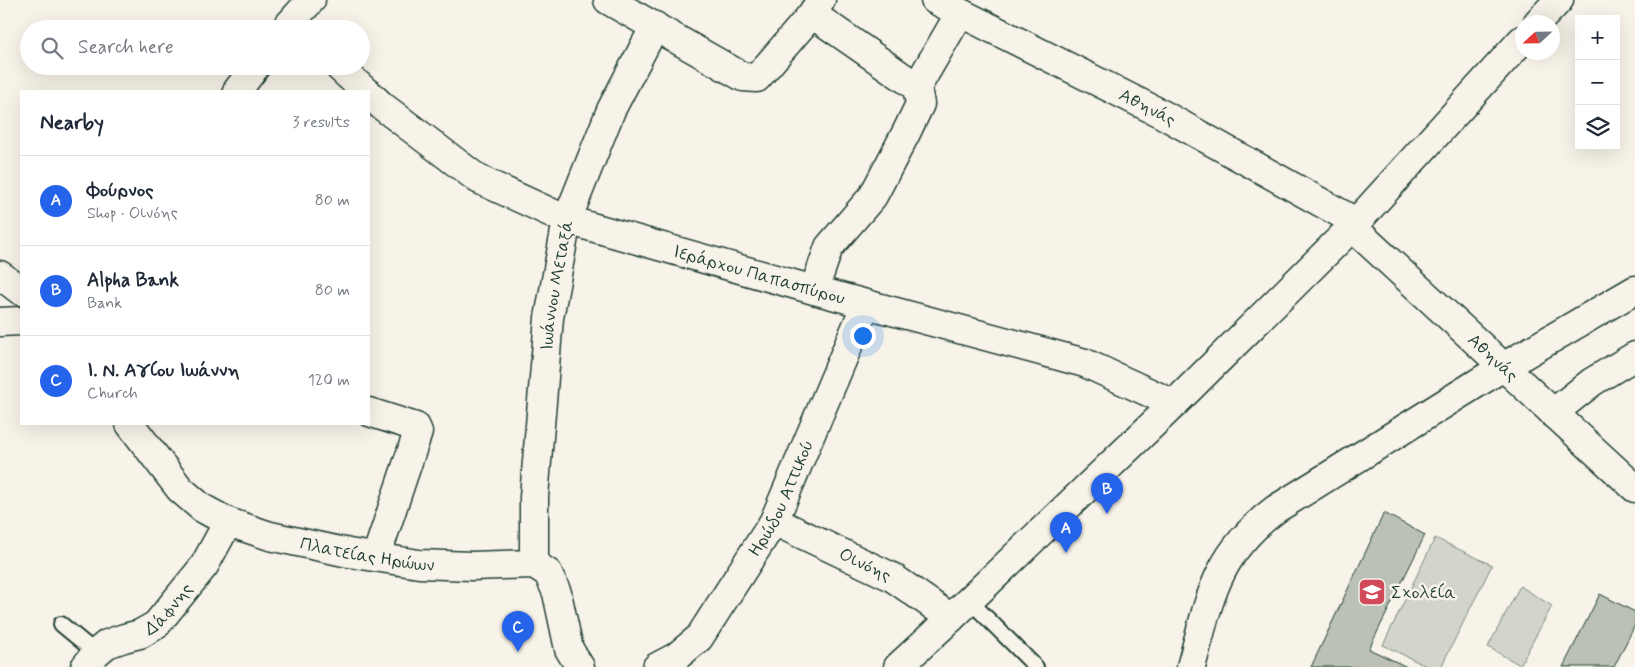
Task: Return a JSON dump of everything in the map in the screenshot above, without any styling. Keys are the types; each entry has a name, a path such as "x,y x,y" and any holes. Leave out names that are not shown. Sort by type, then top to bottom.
{"street":[{"path":"295,20 311,0"},
{"path":"608,0 744,78 757,78 816,7 917,87"},
{"name":"Αθηνάς","path":"935,0 1162,114 1354,225 1503,367 1635,488"},
{"path":"1545,15 1559,0"},
{"path":"814,290 829,247 873,196 920,104 917,87 960,13"},
{"name":"Ιωάννου Μεταξά","path":"534,564 534,497 549,318 567,220 611,110 655,26"},
{"path":"898,667 1174,404 1354,225 1515,48"},
{"path":"238,90 249,75"},
{"path":"348,75 364,90"},
{"name":"Ιεράρχου Παπασπύρου","path":"370,95 478,179 567,220 814,290 1085,363 1174,404"},
{"path":"0,274 20,290"},
{"path":"1191,667 1206,607 1216,581 1234,550 1250,531 1276,509 1503,367 1635,290"},
{"name":"Ηρώδου Αττικού","path":"657,667 676,657 699,638 774,521 866,304"},
{"path":"0,322 20,321"},
{"path":"1553,413 1592,382 1635,356"},
{"path":"370,412 416,427 418,432 376,557"},
{"name":"Πλατείας Ηρώων","path":"131,425 180,489 202,508 228,522 270,536 419,564 472,566 534,564"},
{"name":"Οινόης","path":"774,521 960,609"},
{"name":"Δάφνης","path":"91,660 112,642 140,634 156,625 204,566 228,522"},
{"path":"534,564 548,573 557,593 569,649 580,667"}],"lane":[{"path":"960,609 1036,667"},
{"path":"61,624 91,660"}],"shaded area":[{"path":"1435,538 1492,565 1441,667 1428,667 1383,645"},
{"path":"1520,586 1552,606 1520,665 1488,647"}],"building":[{"name":"Σχολεία","path":"1384,513 1425,535 1369,649 1407,667 1311,667"},
{"path":"1600,594 1635,612 1635,625 1614,667 1563,667"}],"place":[{"name":"Alpha Bank","path":"1107,514"},
{"name":"Φούρνος","path":"1066,553"},
{"name":"Σχολεία","path":"1372,592"},
{"name":"Ι. Ν. Αγίου Ιωάννη","path":"518,652"}]}
